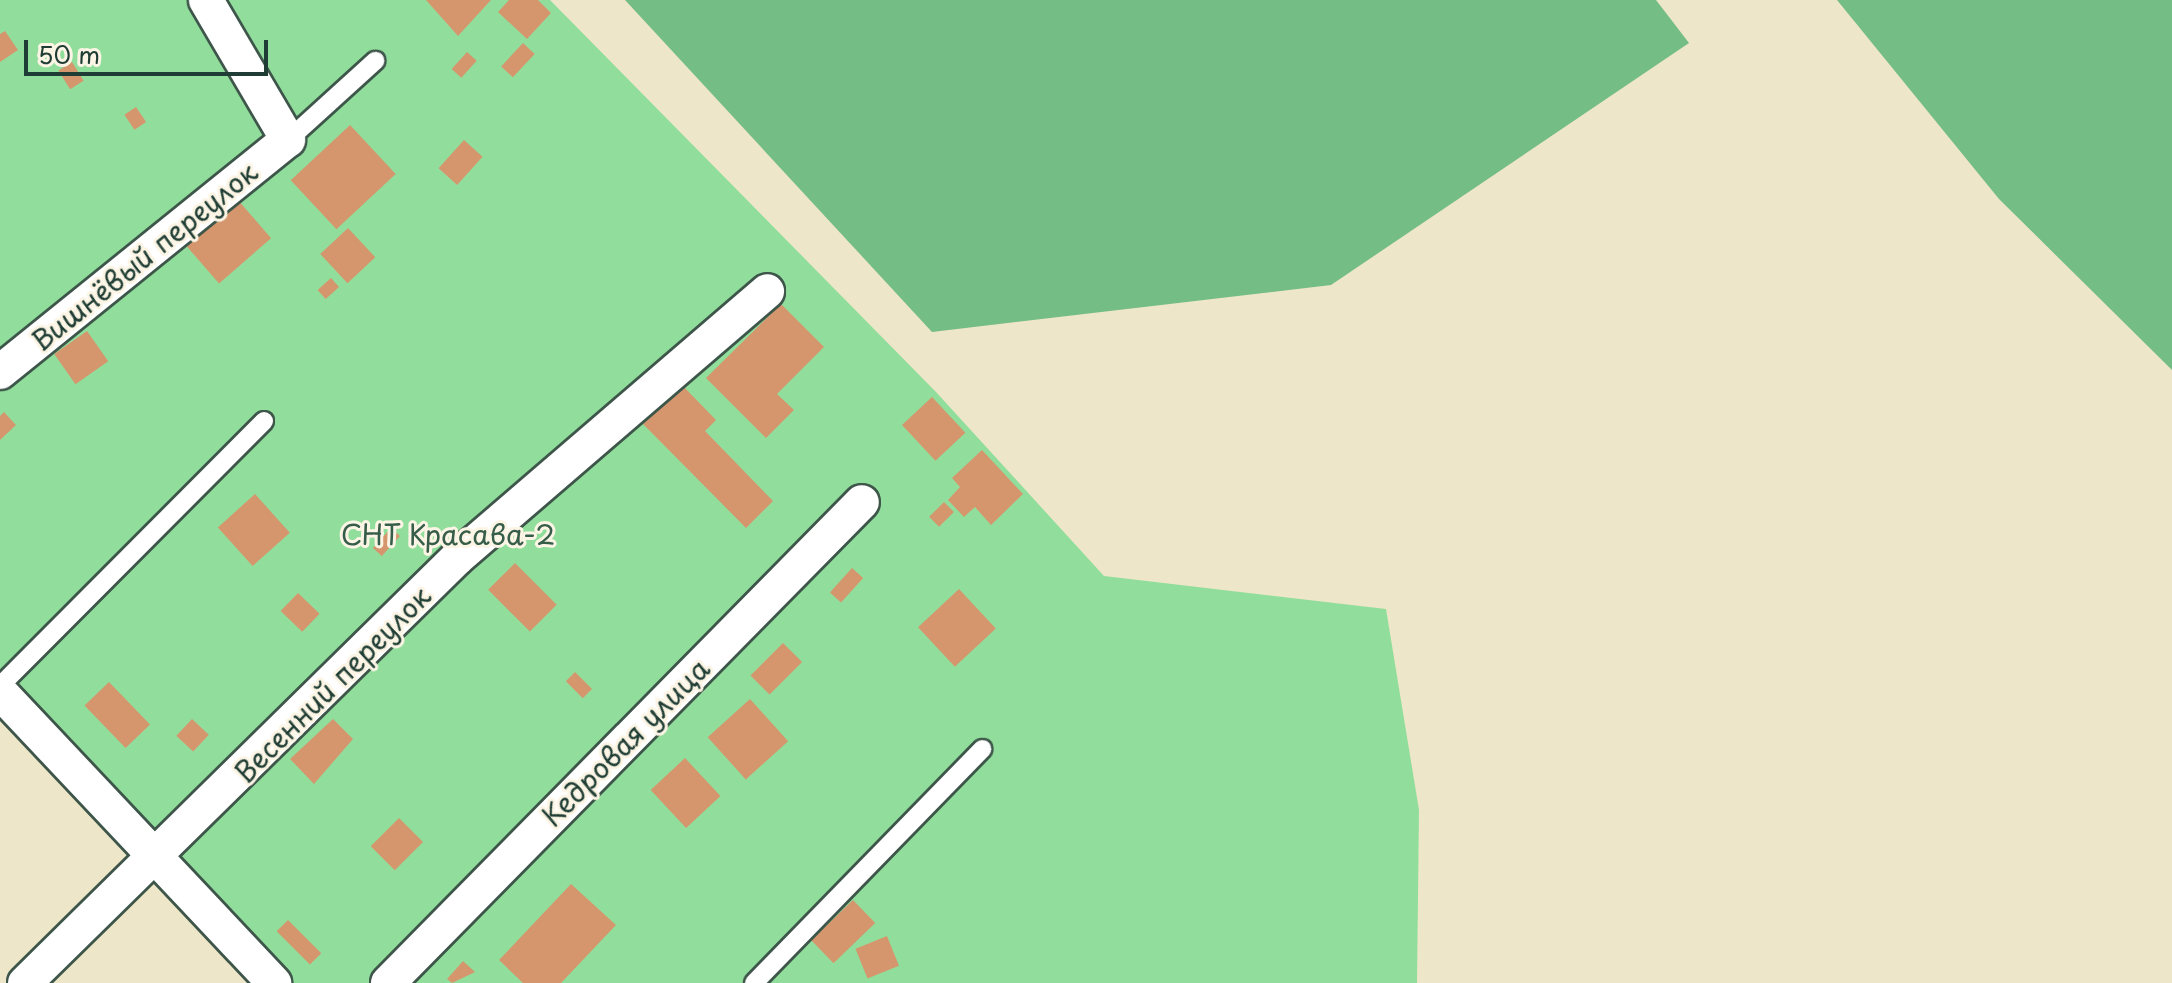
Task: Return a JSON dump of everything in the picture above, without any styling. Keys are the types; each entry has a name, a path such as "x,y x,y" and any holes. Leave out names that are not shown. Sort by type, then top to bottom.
{"street":[{"path":"206,0 288,140"},
{"name":"Вишнёвый переулок","path":"0,372 288,140"},
{"name":"Весенний переулок","path":"25,983 155,861 457,558 767,291"},
{"name":"Кедровая улица","path":"388,983 862,502"},
{"path":"0,689 155,861 274,983"}],"lane":[{"path":"288,140 375,61"},
{"path":"0,689 264,421"},
{"path":"754,983 982,749"}],"green space":[{"name":"СНТ Красава-2","path":"0,0 550,0 936,392 1104,576 1386,609 1419,810 1417,983 253,983 0,718"},
{"path":"625,0 1656,0 1689,43 1331,285 932,332"},
{"path":"1837,0 2172,0 2172,370 1999,199"}],"building":[{"path":"426,0 491,0 458,36"},
{"path":"509,0 538,0 551,13 527,39 498,12"},
{"path":"5,31 18,50 0,62 0,34"},
{"path":"523,43 535,54 513,77 501,66"},
{"path":"467,52 477,61 461,78 452,69"},
{"path":"72,62 84,81 70,89 58,70"},
{"path":"136,107 146,122 134,130 124,115"},
{"path":"350,125 396,174 336,229 291,180"},
{"path":"464,140 483,157 457,185 439,168"},
{"path":"237,199 271,238 219,284 185,244"},
{"path":"348,228 375,257 347,283 320,254"},
{"path":"331,278 339,287 326,299 318,290"},
{"path":"781,304 824,347 777,394 794,410 766,438 706,378"},
{"path":"87,331 108,361 75,384 54,354"},
{"path":"682,385 716,420 705,431 773,501 746,528 643,424"},
{"path":"932,397 965,433 935,461 902,425"},
{"path":"4,412 16,425 0,440 0,416"},
{"path":"982,450 1023,494 991,525 975,507 964,517 948,500 960,487 952,478"},
{"path":"255,494 290,533 253,566 218,527"},
{"path":"944,502 954,512 939,527 929,517"},
{"path":"391,528 400,536 382,556 373,548"},
{"path":"515,563 557,605 530,632 488,590"},
{"path":"852,568 863,578 841,603 830,593"},
{"path":"959,589 996,628 955,667 918,627"},
{"path":"298,593 320,614 302,632 281,611"},
{"path":"783,643 802,662 770,695 750,676"},
{"path":"575,672 592,689 583,698 566,681"},
{"path":"109,682 150,724 126,748 85,706"},
{"path":"750,699 788,741 746,779 708,737"},
{"path":"192,719 209,735 193,752 176,736"},
{"path":"333,719 353,739 314,784 290,759"},
{"path":"685,758 720,796 686,828 651,790"},
{"path":"399,818 423,842 395,870 371,846"},
{"path":"571,884 616,925 561,983 523,983 499,960"},
{"path":"853,900 875,923 834,963 811,940"},
{"path":"288,920 321,953 310,965 277,931"},
{"path":"887,936 899,966 867,978 855,949"},
{"path":"463,961 475,972 452,983 447,979"}]}
